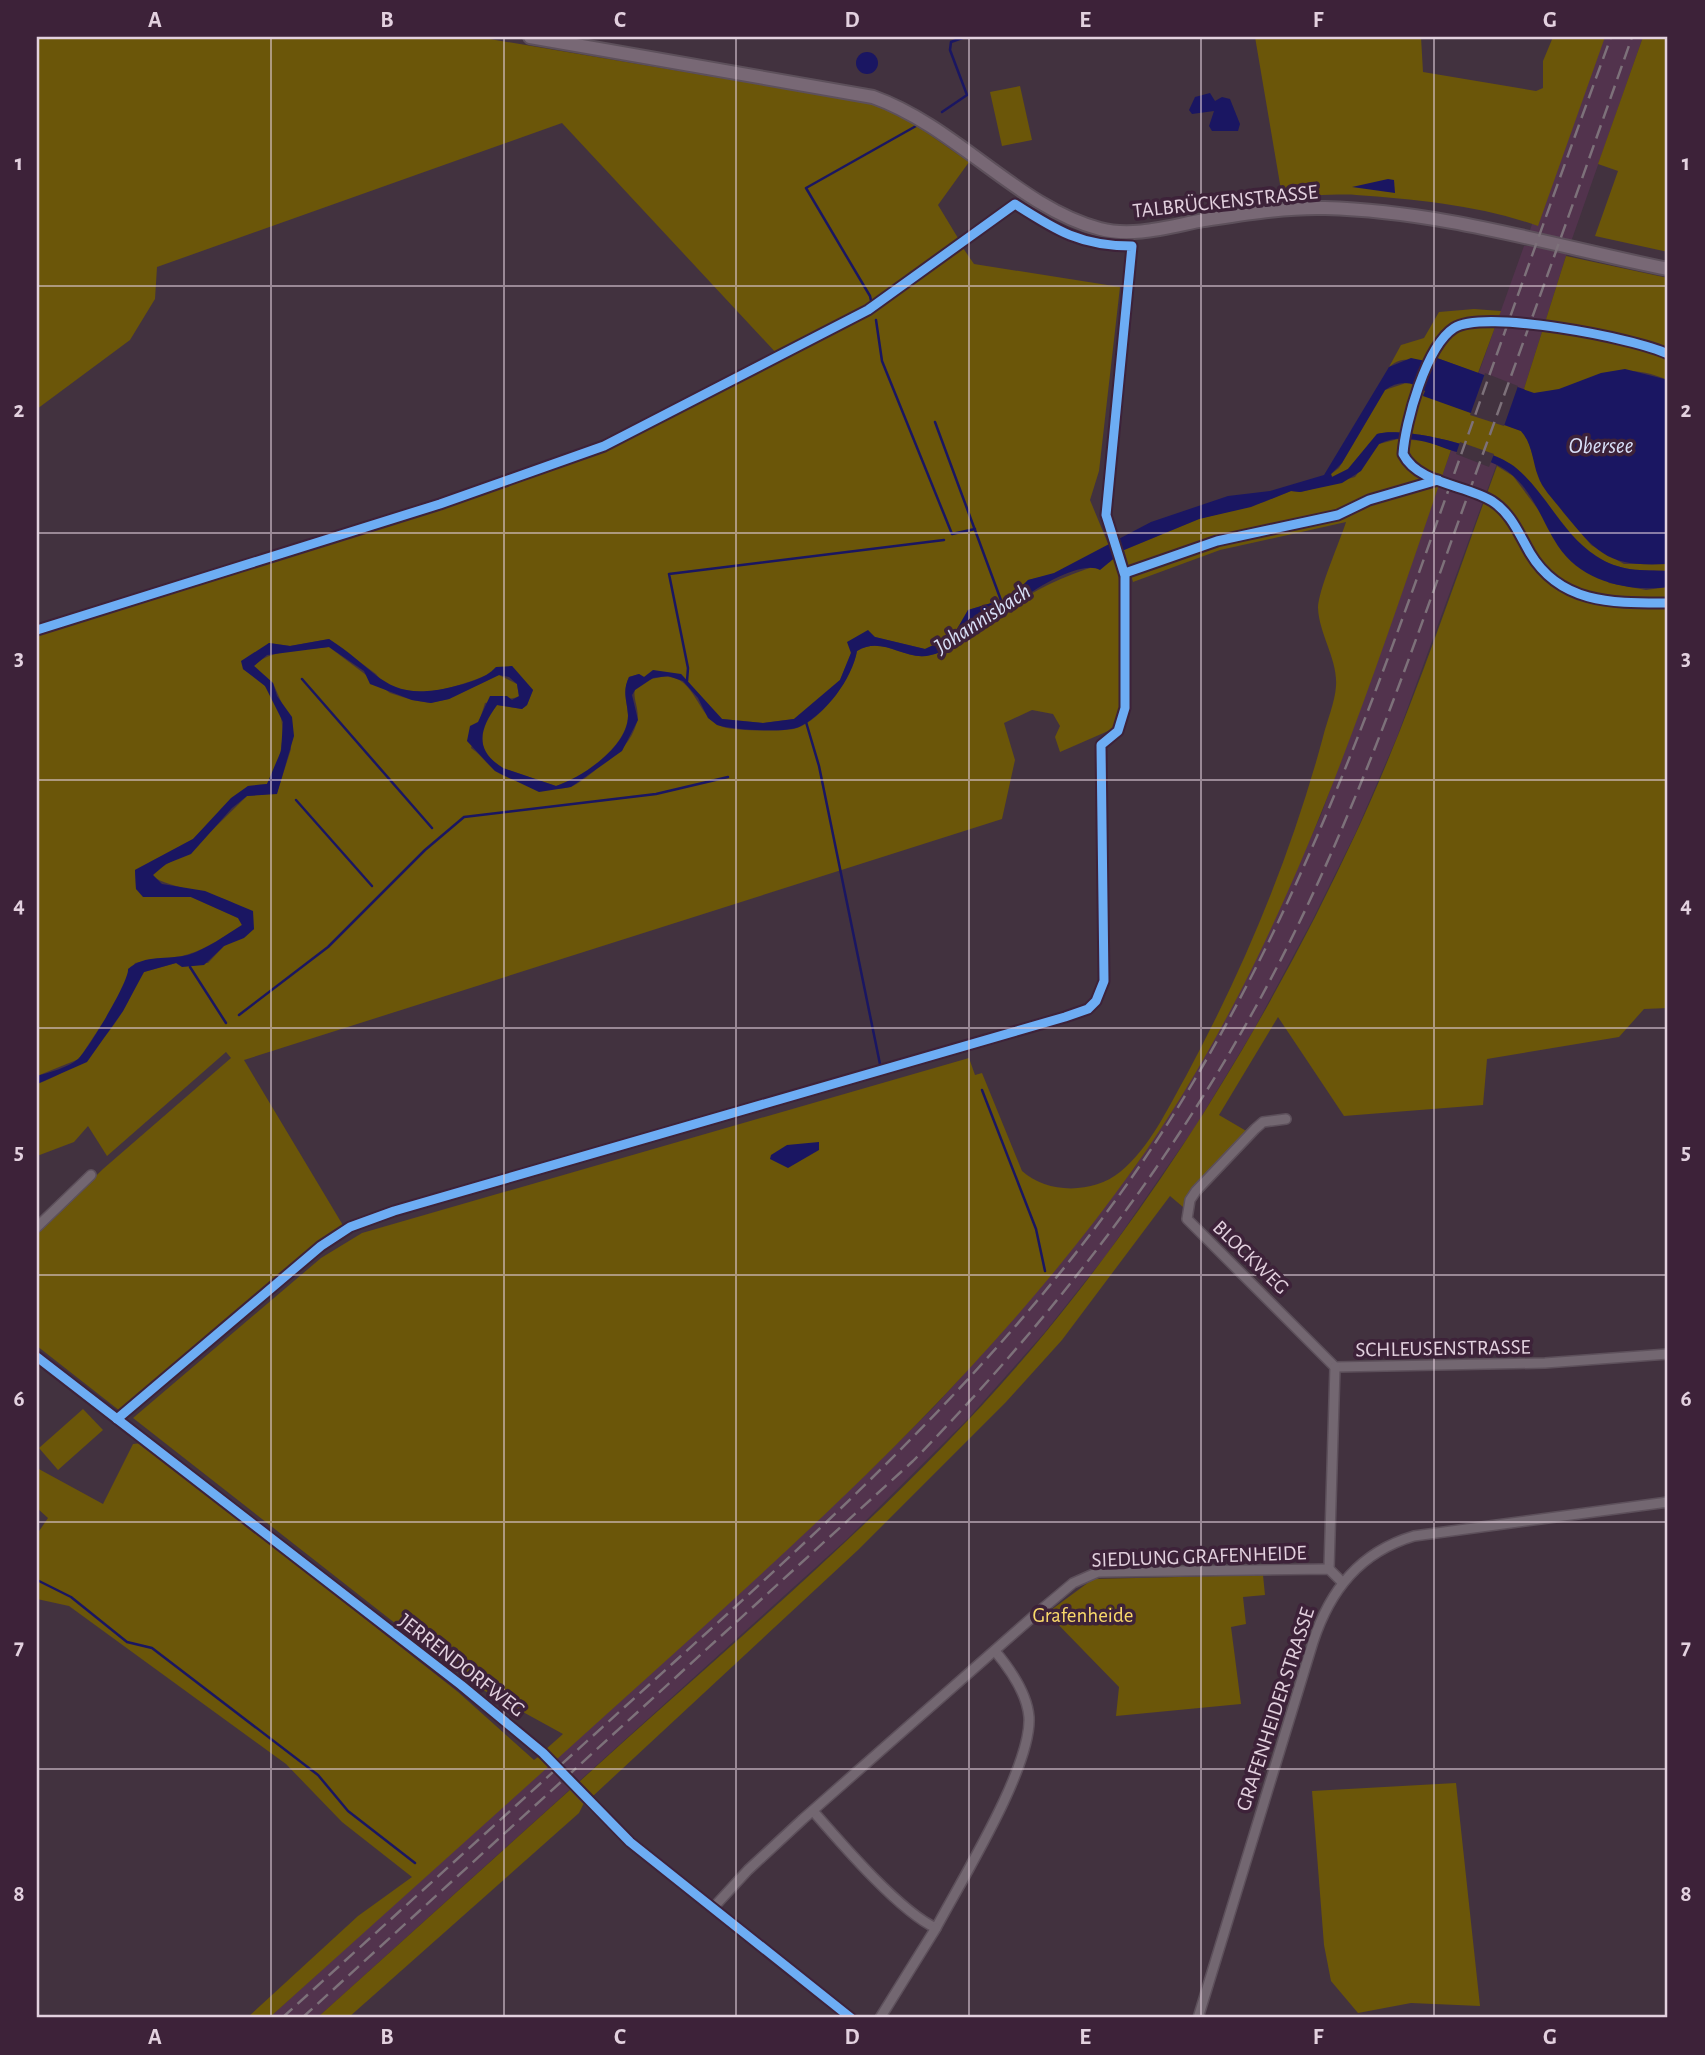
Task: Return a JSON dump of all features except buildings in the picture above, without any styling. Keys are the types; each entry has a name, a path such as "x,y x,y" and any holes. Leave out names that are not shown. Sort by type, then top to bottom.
{"main road":[{"name":"TALBRÜCKENSTRASSE","path":"530,37 873,97 921,118 1052,210 1102,230 1153,230 1293,209 1361,210 1470,225 1668,268"}],"street":[{"name":"BLOCKWEG","path":"1286,1119 1263,1122 1255,1129 1196,1191 1190,1200 1187,1219 1335,1367"},
{"path":"37,1227 91,1175"},
{"name":"SCHLEUSENSTRASSE","path":"1329,1569 1335,1367 1545,1363 1668,1354"},
{"name":"JERRENDORFWEG","path":"37,1357 450,1676 543,1753 630,1842 851,2018"},
{"name":"GRAFENHEIDER STRASSE","path":"1198,2018 1313,1642 1324,1610 1342,1582 1380,1550 1414,1536 1668,1502"},
{"name":"SIEDLUNG GRAFENHEIDE","path":"713,1908 748,1870 813,1811 1073,1583 1098,1572 1329,1569 1342,1582"},
{"path":"880,2018 936,1928 993,1822 1026,1742 1029,1718 1024,1696 995,1651"},
{"path":"813,1811 902,1903 922,1921 936,1928"}],"shaded area":[{"path":"1562,37 1643,37 1566,256 1523,392 1397,737 1356,832 1312,921 1253,1031 1195,1127 1107,1254 1045,1332 966,1421 847,1539 317,2018 269,2018 860,1480 934,1407 1002,1332 1135,1167 1205,1054 1239,991 1321,815 1524,246 1529,246 1530,230 1564,129"}],"green space":[{"path":"37,37 478,37 875,104 897,112 969,162 938,205 961,243 865,310 778,355 562,123 157,267 155,299 130,340 37,409"},
{"path":"1255,37 1421,37 1423,72 1536,91 1543,88 1543,61 1553,37 1605,37 1538,226 1494,213 1448,204 1356,195 1306,195 1281,190"},
{"path":"1643,37 1668,37 1668,252 1595,236 1618,171 1598,164"},
{"path":"1020,86 1032,140 1002,146 990,92"},
{"path":"963,248 974,264 1120,287 1099,471 1090,500 1109,546 1054,574 1028,580 1006,602 998,601 968,610 953,636 925,649 875,637 851,653 840,680 794,719 763,723 722,719 681,674 644,677 639,674 629,677 625,692 628,715 621,738 591,768 556,786 503,768 493,761 483,746 482,739 487,722 497,705 522,709 527,705 533,690 512,666 441,690 404,691 388,686 329,639 290,646 269,643 243,669 263,683 279,709 282,721 278,760 267,784 248,786 193,839 135,870 136,889 160,896 191,897 238,918 242,925 210,945 189,954 135,963 117,1001 79,1059 37,1076 37,632 441,506 603,449 880,308"},
{"path":"1566,256 1668,278 1668,380 1624,371 1606,373 1543,393 1523,392"},
{"path":"1474,309 1501,311 1478,373 1437,358 1435,363 1401,360 1389,367 1401,345 1424,338 1439,312"},
{"path":"1409,382 1425,391 1423,395 1521,431 1527,438 1542,484 1591,545 1624,564 1668,564 1668,571 1622,568 1596,556 1564,526 1537,489 1516,468 1489,454 1449,441 1408,433 1377,434 1348,469 1332,477 1331,474 1339,468 1385,390"},
{"path":"1398,439 1426,441 1451,450 1387,636 1318,821 1279,912 1236,1000 1188,1086 1134,1168 1071,1251 1004,1330 934,1406 786,1551 556,1760 545,1750 563,1734 474,1685 133,1418 321,1258 362,1233 969,1058 975,1075 982,1073 1022,1171 1032,1179 1057,1187 1084,1187 1109,1179 1120,1172 1140,1152 1157,1127 1207,1035 1264,911 1296,825 1333,705 1336,676 1318,608 1325,578 1346,522 1220,550 1133,582 1124,550 1199,519 1264,502 1291,491 1301,492 1355,477 1379,444"},
{"path":"1497,466 1513,476 1549,524 1609,583 1646,590 1668,587 1668,1008 1644,1009 1619,1037 1487,1059 1483,1105 1344,1116 1278,1017 1219,1115 1248,1132 1192,1187 1183,1207 1170,1196 1062,1340 1006,1402 858,1550 593,1796 579,1782 820,1565 937,1453 1045,1333 1135,1216 1216,1093 1254,1029 1290,965 1356,833 1413,697"},
{"path":"1114,555 1120,604 1120,700 1115,728 1060,752 1055,737 1060,726 1053,714 1032,710 1004,723 1015,760 1002,819 244,1060 344,1227 120,1411 37,1346 37,1233 103,1169 231,1058 226,1052 107,1156 88,1126 74,1142 37,1156 37,1084 64,1072 96,1046 123,1011 144,972 176,963 208,963 224,946 254,929 233,903 165,883 157,879 153,872 193,849 247,796 277,793 291,749 283,706 273,683 254,666 260,660 288,651 329,647 390,693 430,703 449,699 499,675 517,684 519,697 485,703 471,748 494,770 510,779 552,789 562,788 582,781 623,748 637,722 635,690 645,681 669,677 679,680 687,686 713,722 723,727 760,730 797,728 817,716 835,696 850,672 857,651 876,646 921,656 941,652 967,636 998,609 1004,612 1054,582 1110,562"},
{"path":"83,1409 103,1430 58,1470 39,1448"},
{"path":"142,1443 458,1692 534,1760 538,1757 548,1767 269,2018 247,2018 358,1916 412,1877 342,1822 286,1764 69,1606 37,1599 37,1534 48,1518 37,1508 37,1468 103,1504 133,1444"},
{"name":"Grafenheide","path":"1263,1575 1265,1595 1243,1597 1246,1624 1231,1627 1241,1704 1116,1716 1119,1687 1047,1613 1093,1579"},
{"path":"1456,1783 1480,2006 1411,2003 1358,2013 1331,1981 1324,1945 1312,1791"},
{"path":"571,1789 584,1803 579,1813 348,2018 317,2018"}],"water":[{"path":"867,52 875,55 878,63 875,71 867,74 859,71 856,63 859,55"},
{"path":"1210,93 1215,101 1222,97 1230,99 1240,124 1238,131 1212,131 1209,126 1214,111 1192,114 1189,110 1195,97"},
{"path":"1394,180 1395,193 1352,187"},
{"path":"1411,358 1435,363 1437,358 1534,393 1559,389 1601,373 1625,369 1668,380 1668,564 1632,563 1607,556 1586,539 1542,486 1530,447 1521,431 1423,396 1425,391 1410,384 1400,383 1385,390 1342,463 1331,474 1332,477 1348,469 1377,434 1408,433 1470,447 1516,468 1537,489 1574,537 1596,556 1622,568 1668,571 1668,587 1622,586 1593,576 1568,558 1558,546 1526,490 1504,469 1489,461 1430,443 1396,439 1379,444 1361,471 1342,483 1300,492 1291,491 1251,507 1199,519 1124,550 1100,570 1079,569 1065,574 1024,597 1005,612 998,609 967,636 941,652 921,656 876,646 857,651 850,673 836,695 819,714 799,727 759,730 717,725 708,718 698,698 683,681 668,676 653,678 632,695 638,720 622,751 571,787 539,792 495,771 467,741 470,726 478,722 490,696 507,696 512,700 519,696 517,684 509,677 499,675 449,699 431,703 412,700 370,684 364,671 329,647 267,655 254,666 273,683 277,696 292,717 294,736 277,794 247,796 232,808 191,854 166,864 153,875 162,884 205,891 253,911 254,929 244,938 224,946 204,965 182,967 176,963 144,972 123,1011 87,1062 37,1084 37,1076 69,1065 83,1053 116,1000 128,969 149,959 188,955 242,925 238,918 191,897 143,897 136,889 135,870 193,839 231,798 248,786 267,784 281,751 283,722 265,686 243,669 241,661 269,643 290,646 329,639 384,681 411,691 452,687 481,678 496,667 512,666 533,690 527,705 522,709 497,705 483,731 484,746 487,754 503,768 556,786 591,768 613,749 621,738 628,715 625,691 629,677 639,674 644,677 653,670 681,674 722,719 763,723 794,719 840,680 851,653 847,642 868,630 875,637 925,649 953,636 968,610 998,601 1006,602 1028,580 1054,573 1151,522 1228,496 1270,491 1324,475 1389,367"},
{"path":"819,1142 819,1150 788,1168 770,1159 771,1155 787,1145"}],"pier":[{"path":"1485,373 1518,386 1504,426 1470,415"},
{"path":"1460,442 1494,454 1489,467 1456,454"}],"waterway":[{"path":"942,112 967,95 950,50 951,42 965,37"},
{"path":"872,305 870,296 806,188 916,126"},
{"path":"876,320 882,361 952,534 975,529"},
{"name":"Johannisbach","path":"935,422 1002,603"},
{"path":"687,681 688,668 669,574 944,540"},
{"path":"302,679 432,828"},
{"path":"806,722 819,766 881,1069 966,1045"},
{"path":"239,1015 328,947 425,850 464,817 656,794 728,777"},
{"path":"296,800 372,886"},
{"path":"190,967 226,1023"},
{"path":"982,1090 1036,1229 1045,1271"},
{"path":"37,1580 71,1597 127,1642 152,1648 318,1775 348,1811 415,1863"}],"railway":[{"path":"282,2018 806,1542 871,1479 934,1415 1054,1281 1161,1134 1205,1062 1283,913 1349,759 1409,601 1611,37"},
{"path":"302,2018 913,1461 1055,1302 1099,1247 1181,1131 1254,1010 1342,829 1415,643 1632,37"}],"cycle path":[{"path":"37,630 440,504 604,446 868,310 1015,204 1070,235 1098,243 1132,246 1106,515 1125,576 1125,708 1118,731 1101,745 1104,981 1096,1001 1088,1009 1065,1017 394,1211 350,1227 321,1246 117,1419"},
{"path":"1668,354 1625,341 1560,328 1495,322 1470,323 1454,328 1434,351 1426,368 1413,405 1403,454 1410,464 1431,478 1482,496 1499,506 1543,570 1557,583 1573,592 1609,601 1668,603"},
{"path":"1125,573 1217,541 1338,515 1369,500 1438,480"},
{"path":"37,1357 461,1685 543,1753 630,1842 851,2018"}],"water label":[{"name":"Obersee","path":"1601,445"}]}
